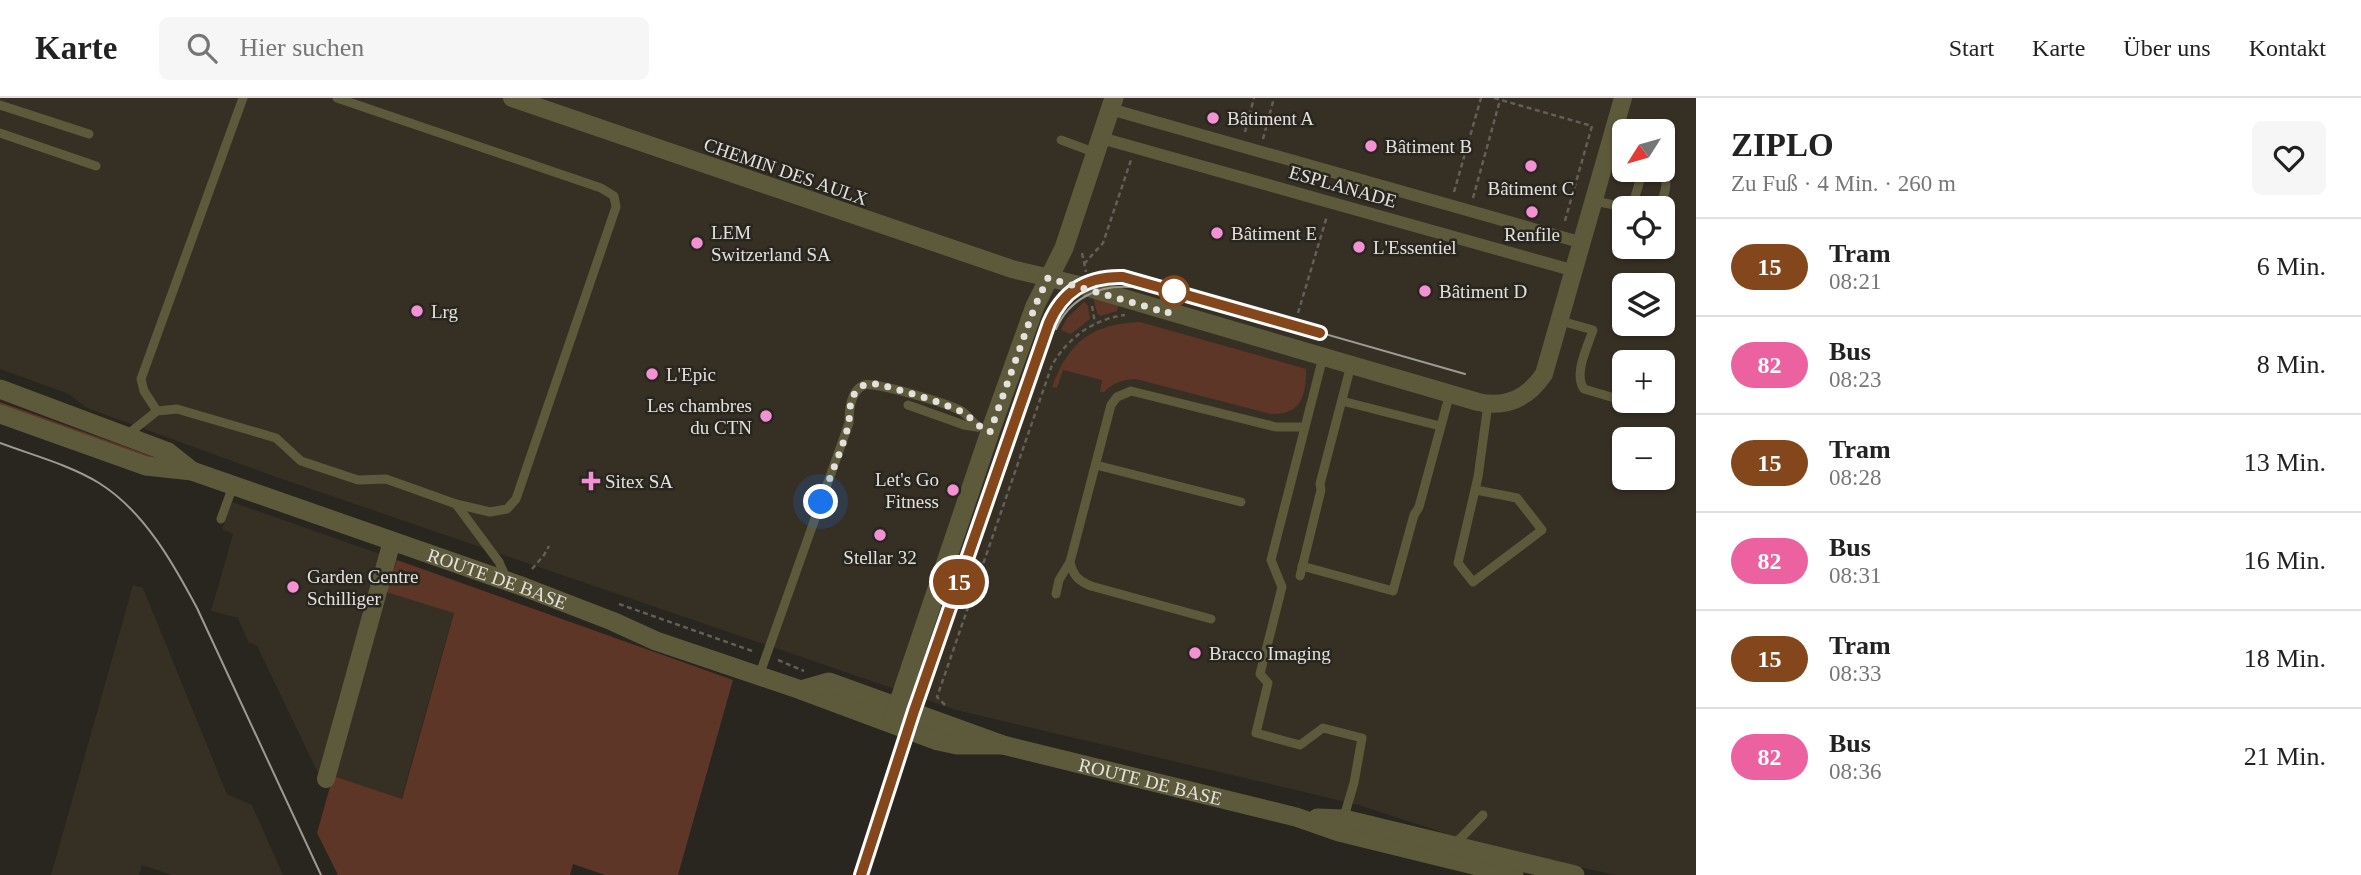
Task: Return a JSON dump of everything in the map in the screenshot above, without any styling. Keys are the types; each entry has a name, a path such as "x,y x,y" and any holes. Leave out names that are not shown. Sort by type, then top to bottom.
{"street":[{"name":"CHEMIN DES AULX","path":"512,98 540,102 1012,269 1488,404"},
{"path":"1488,404 1496,405 1516,400 1536,386 1544,374 1595,201 1619,99"},
{"name":"ESPLANADE","path":"1112,104 1259,152 1583,243"},
{"path":"894,715 984,430 1035,306 1064,248 1112,104"},
{"name":"ESPLANADE","path":"1099,145 1136,148 1575,271"},
{"name":"ROUTE DE BASE","path":"0,389 168,452 192,471"},
{"name":"ROUTE DE BASE","path":"0,414 146,466 192,471 508,582 612,621 656,641 801,690 829,682 894,715 1003,745 1296,817 1341,825 1450,852 1575,875"},
{"path":"326,779 392,541"},
{"name":"ROUTE DE BASE","path":"1450,852 1514,875"}],"lane":[{"path":"157,411 144,391 141,379 243,98"},
{"path":"126,436 157,411 177,409 276,438 301,461 358,480 386,480 456,504 490,512 507,509 516,499 616,207 614,196 589,183 337,98"},
{"path":"0,105 89,134"},
{"path":"0,133 96,166"},
{"path":"1061,140 1099,145"},
{"path":"1595,201 1612,204"},
{"path":"1561,321 1593,330 1579,382 1584,389 1612,397"},
{"path":"1323,357 1271,560 1283,587 1260,674 1268,683 1256,733 1300,745 1323,728 1362,738 1354,783 1341,825"},
{"path":"1351,365 1301,571 1393,591 1450,393"},
{"path":"759,676 849,423 849,408 859,388 867,383 877,384 911,394 961,411 984,430"},
{"path":"1056,594 1059,580 1070,562 1111,405 1117,397 1131,391 1276,427 1305,428"},
{"path":"1342,401 1440,426"},
{"path":"1476,490 1517,498 1542,530 1473,582 1458,563 1476,490 1488,404"},
{"path":"908,405 984,430"},
{"path":"1096,465 1241,502"},
{"path":"221,519 233,486"},
{"path":"456,504 499,562 508,582"},
{"path":"1070,562 1072,572 1080,581 1211,619"},
{"path":"1450,852 1483,815"}],"path":[{"path":"1241,146 1254,98"},
{"path":"1259,152 1275,98"},
{"path":"1450,206 1481,98"},
{"path":"1494,98 1592,126 1560,237"},
{"path":"1469,211 1500,100"},
{"path":"1082,253 1084,264 1103,243 1136,148"},
{"path":"1298,313 1331,203"},
{"path":"948,708 937,697 1052,365 1063,349 1084,330 1107,319 1133,315"},
{"path":"532,569 549,546"}],"shaded area":[{"path":"0,98 1696,98 1696,875 1615,875 1472,842 1359,805 956,710 276,477 85,407 69,394 0,369"},
{"path":"1093,297 1119,303 1117,311 1100,316"},
{"path":"1084,302 1088,306 1090,319 1071,334 1061,330 1067,318"},
{"path":"1140,322 1306,369 1305,387 1300,402 1290,411 1271,414 1136,379 1118,382 1100,392 1102,380 1063,370 1057,388 1052,387 1066,358 1084,338 1108,327"},
{"path":"0,402 169,462 168,465 0,409"},
{"path":"232,502 397,560 386,592 454,612 401,800 333,776 319,775 257,646 248,642 238,618 211,611 233,534 222,529"},
{"path":"397,560 733,680 678,875 605,875 573,864 570,875 338,875 317,833 333,776 402,799 454,613 386,592"},
{"path":"133,585 143,588 227,794 252,805 283,875 172,875 142,865 139,875 51,875"}],"tram line":[{"name":"15","path":"861,875 914,711 1049,323 1059,303 1074,289 1094,279 1123,277 1320,333"},
{"path":"861,875 914,711 1049,323 1056,310 1073,291 1106,278 1133,279 1465,374"},
{"path":"1056,329 1069,310 1086,296 1107,288 1130,287"},
{"path":"0,443 63,466 99,483 130,508 156,539 197,608 321,875"}],"place":[{"name":"Bâtiment A","path":"1213,118"},
{"name":"Bâtiment B","path":"1371,146"},
{"name":"Bâtiment C","path":"1531,166"},
{"name":"Renfile","path":"1532,212"},
{"name":"Bâtiment E","path":"1217,233"},
{"name":"LEM Switzerland SA","path":"697,243"},
{"name":"L'Essentiel","path":"1359,247"},
{"name":"Bâtiment D","path":"1425,291"},
{"name":"Lrg","path":"417,311"},
{"name":"L'Epic","path":"652,374"},
{"name":"Les chambres du CTN","path":"766,416"},
{"name":"Sitex SA","path":"591,481"},
{"name":"Let's Go Fitness","path":"953,490"},
{"name":"Stellar 32","path":"880,535"},
{"name":"Garden Centre Schilliger","path":"293,587"},
{"name":"Bracco Imaging","path":"1195,653"}],"route":[{"path":"821,502 849,423 849,408 854,394 867,383 899,390 961,411 978,427 990,432 1035,306 1048,278 1168,313 1174,291"}]}
